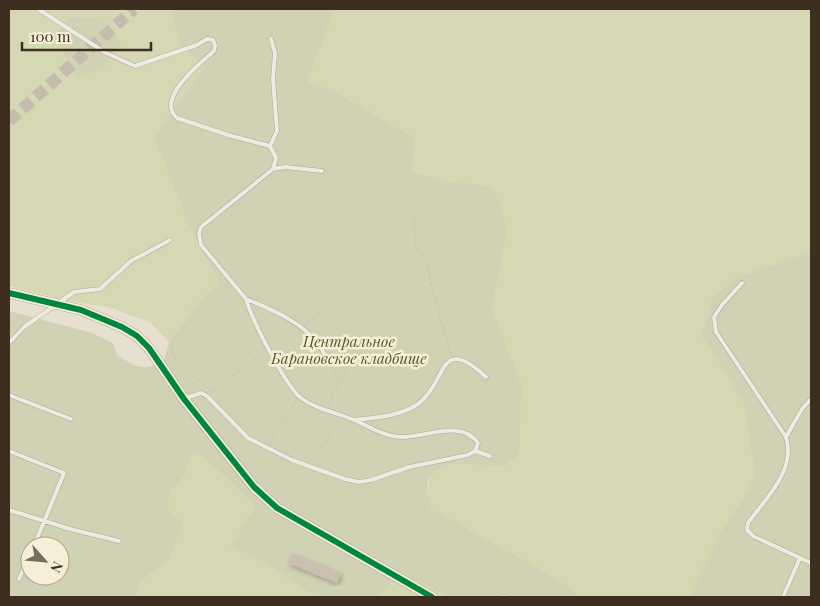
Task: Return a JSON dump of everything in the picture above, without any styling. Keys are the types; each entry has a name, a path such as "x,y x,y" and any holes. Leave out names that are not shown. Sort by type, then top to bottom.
{"street":[{"path":"9,293 102,318 137,336 149,348 184,399 254,487 277,508 432,597"}],"lane":[{"path":"38,9 106,53 135,66 197,45 207,39 214,40 216,45 214,51 180,84 171,105 174,114 228,135 270,146 276,158 273,169"},
{"path":"270,146 277,131 273,78 275,53 271,39"},
{"path":"184,399 201,393 207,396 248,438 265,448 309,466 359,482 409,468 468,455 475,451 478,443 473,436 460,430 403,437 365,428 353,420 325,410 299,397 268,348 249,310 246,299 201,245 199,234 201,228 273,169 285,167 322,171"},
{"path":"9,343 24,327 74,292 100,288 131,261 170,240"},
{"path":"742,283 714,317 716,332 786,437 790,450 786,470 748,523 747,530 753,536 811,563"},
{"path":"246,299 301,327 314,337 324,353"},
{"path":"353,420 404,411 418,404 448,361 460,358 469,362 486,377"},
{"path":"9,395 71,419"},
{"path":"786,437 802,409 811,399"},
{"path":"9,450 64,473 39,536"},
{"path":"475,451 490,456"},
{"path":"9,510 70,529 119,541"},
{"path":"783,597 800,558"}],"path":[{"path":"414,215 414,243 428,262 430,286 453,360"},
{"path":"212,392 173,357 172,342 232,281"},
{"path":"301,327 327,307"},
{"path":"325,410 364,333"},
{"path":"207,396 268,348"},
{"path":"324,353 340,382"},
{"path":"265,448 299,397"},
{"path":"309,466 342,417"}],"green space":[{"path":"9,9 171,9 181,47 205,66 154,137 190,227 219,283 200,301 169,342 150,322 108,307 69,301 9,286"},
{"name":"Центральное Барановское кладбище","path":"171,9 335,9 307,81 335,92 415,138 412,172 445,181 490,186 498,200 507,229 492,309 521,384 519,455 501,467 473,464 446,466 436,471 429,479 428,491 432,509 560,581 580,597 449,597 399,571 380,597 322,597 308,592 260,560 231,546 255,506 203,456 194,452 182,479 171,490 167,509 183,524 169,559 142,580 136,597 9,597 9,311 92,333 113,343 117,355 140,367 150,366 164,360 169,342 200,301 219,283 190,227 154,137 205,66 181,47"},
{"path":"335,9 811,9 811,252 737,277 702,336 744,402 755,476 743,499 721,531 688,597 380,597 406,560 488,542 432,509 427,495 431,474 441,467 467,462 501,467 521,384 492,309 507,229 490,186 445,181 412,172 415,138 335,92 307,81"},
{"path":"71,17 104,20 121,42 103,67 79,77 53,37"},
{"path":"811,252 811,597 688,597 721,531 743,499 755,476 744,402 702,336 712,299 737,277"},
{"path":"194,452 203,456 255,506 231,546 260,560 308,592 322,597 136,597 142,580 169,558 183,524 167,509 171,490 182,479"}],"building":[{"path":"293,553 341,573 337,583 288,563"}],"tunnel":[{"path":"9,121 134,9"}],"cycle path":[{"path":"9,293 81,310 122,327 137,336 149,348 184,399 254,487 277,508 432,597"}]}
